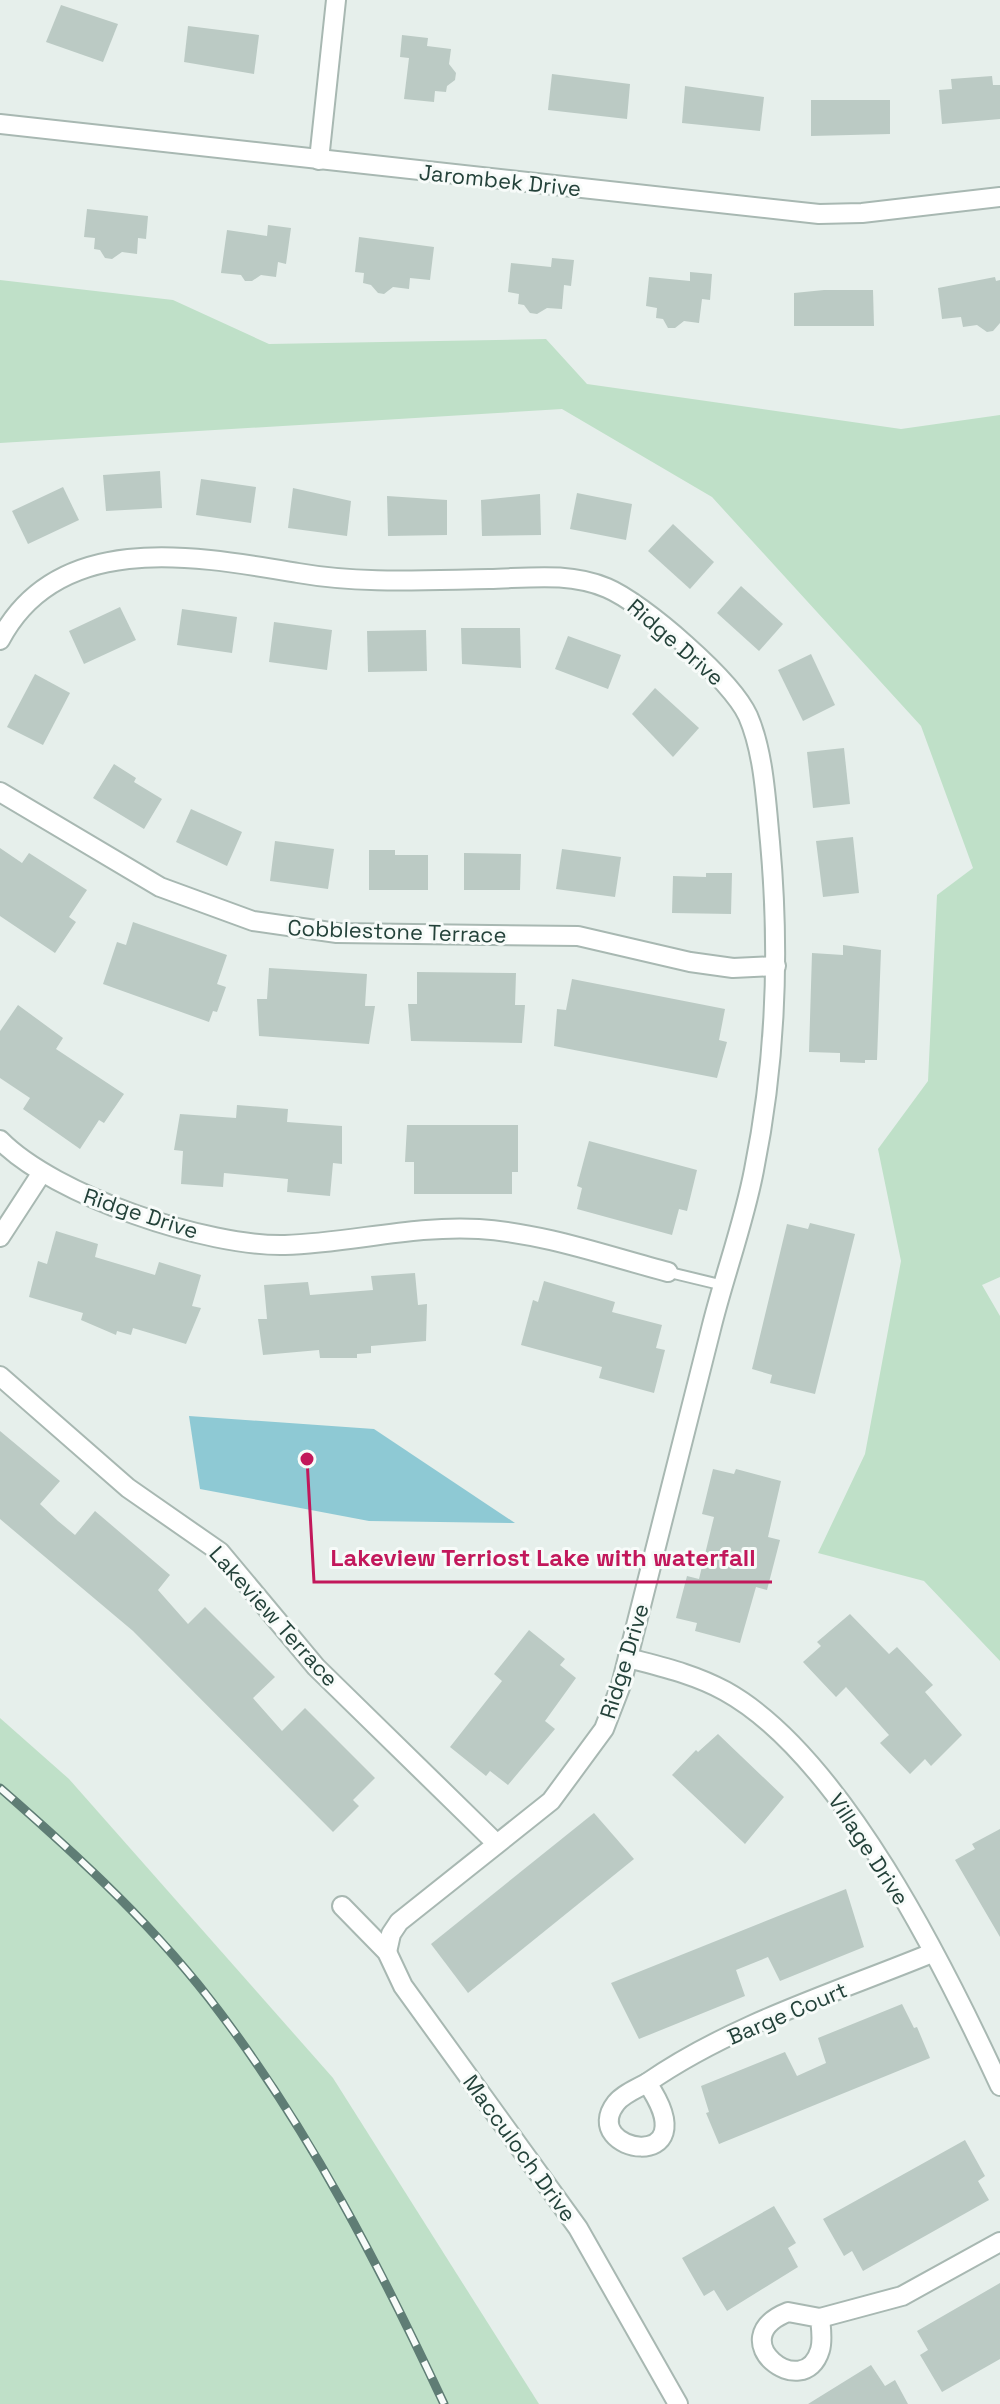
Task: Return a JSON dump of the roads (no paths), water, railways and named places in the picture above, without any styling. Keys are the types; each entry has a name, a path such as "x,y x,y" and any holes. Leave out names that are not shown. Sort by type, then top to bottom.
{"street":[{"path":"319,160 336,0"},
{"name":"Jarombek Drive","path":"0,124 819,214 862,213 1000,197"},
{"name":"Ridge Drive","path":"0,640 24,606 57,580 110,561 138,556 233,562 366,582 569,577 611,589 636,603 735,694 749,718 762,773 776,907 773,1049 754,1174 722,1285 628,1658 604,1729 576,1771 551,1801 399,1922 391,1934 387,1952"},
{"name":"Cobblestone Terrace","path":"0,792 160,887 212,909 253,921 337,933 578,936 690,962 733,968 776,966"},
{"name":"Ridge Drive","path":"0,1140 41,1174 95,1200 243,1243 285,1245 479,1229 522,1235 668,1272"},
{"path":"0,1237 41,1174"},
{"name":"Lakeview Terrace","path":"0,1376 128,1488 220,1552 316,1667 496,1843"},
{"name":"Village Drive","path":"628,1658 690,1673 728,1693 762,1717 793,1747 856,1823 932,1953 1000,2086"},
{"name":"Macculoch Drive","path":"342,1906 387,1952 403,1986 578,2228 678,2404"},
{"name":"Barge Court","path":"647,2083 678,2062 750,2028 932,1953"},
{"path":"820,2318 902,2296 1000,2242"}],"lane":[{"name":"Ridge Drive","path":"668,1272 722,1285"}],"water":[{"path":"189,1416 374,1429 515,1523 369,1521 200,1489"}],"railway":[{"path":"0,1788 88,1867 144,1923 221,2014 315,2154 395,2302 444,2404"}],"place":[{"name":"Lakeview Terriost Lake with waterfall","path":"307,1459"}]}
